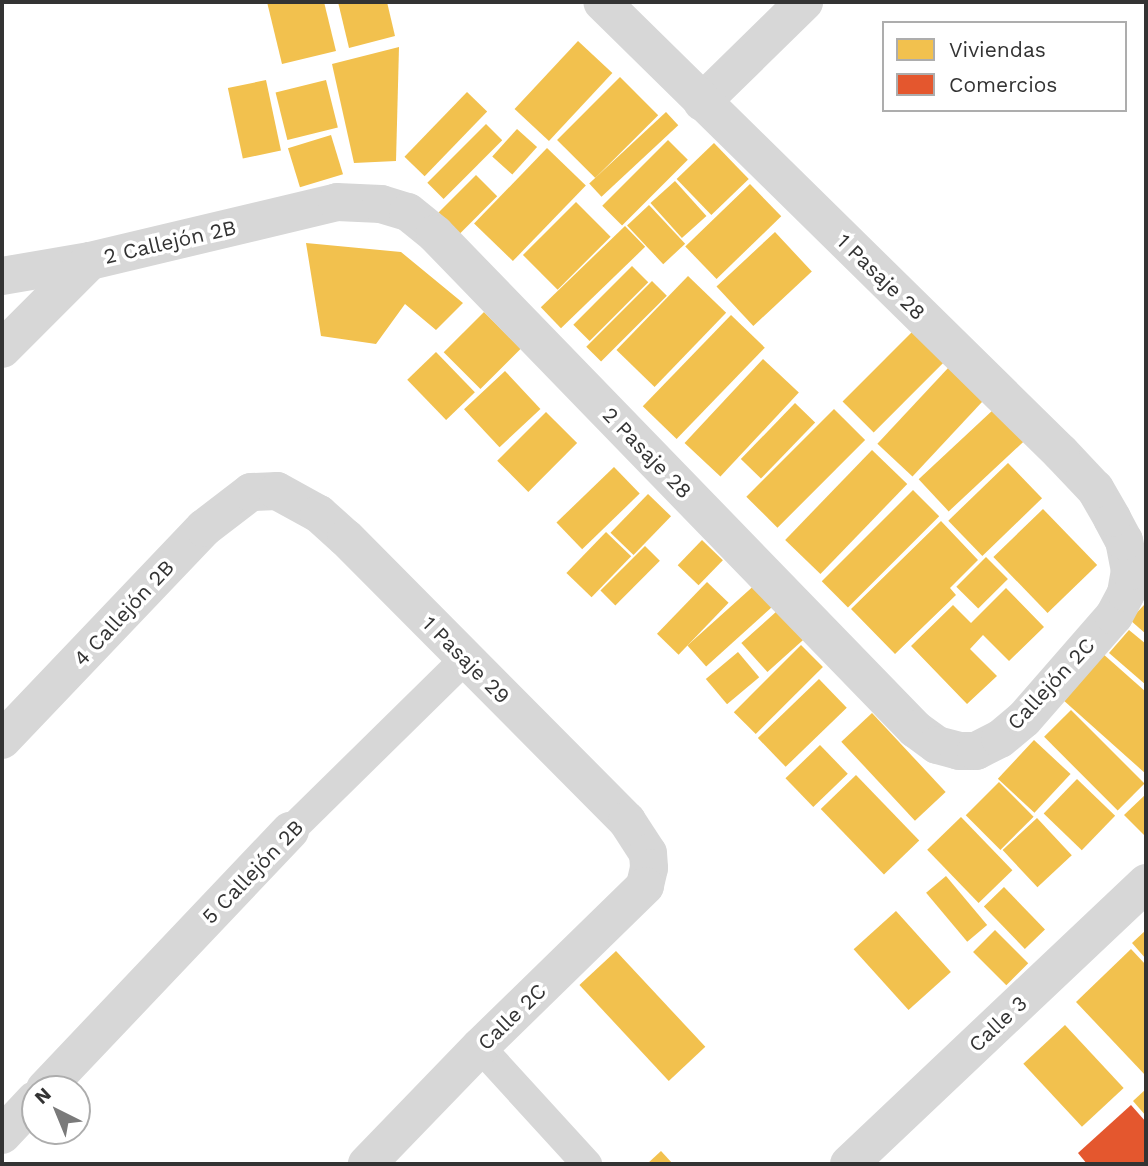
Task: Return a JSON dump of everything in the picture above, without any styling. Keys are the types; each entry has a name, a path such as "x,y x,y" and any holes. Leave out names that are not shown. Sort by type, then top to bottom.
{"street":[{"name":"1 Pasaje 28","path":"601,2 1094,489 1125,541 1130,571"},
{"path":"702,102 804,2"},
{"name":"2 Callejón 2B","path":"2,276 90,261 337,202"},
{"name":"2 Pasaje 28","path":"337,202 381,204 408,212 435,234 915,729 937,745"},
{"path":"2,349 90,261"},
{"name":"1 Pasaje 29","path":"251,492 276,491 319,514 627,821 648,853 649,868"},
{"name":"4 Callejón 2B","path":"2,740 204,527 251,492"},
{"name":"Callejón 2C","path":"937,745 958,751 976,751 1000,739 1024,719 1114,616 1126,593 1130,571"},
{"name":"5 Callejón 2B","path":"59,1075 290,831 465,659"},
{"name":"Calle 2C","path":"368,1164 480,1047 637,898 645,886 649,868"},
{"name":"Calle 3","path":"849,1164 1146,883"},
{"path":"480,1047 587,1164"},
{"path":"2,1135 21,1115"}],"building: Viviendas":[{"path":"267,2 324,2 336,51 282,64"},
{"path":"338,2 387,2 395,36 349,48"},
{"path":"578,41 612,73 549,141 515,109"},
{"path":"399,47 396,161 354,163 332,64"},
{"path":"620,77 658,115 595,178 557,140"},
{"path":"266,80 281,150 243,159 228,88"},
{"path":"326,80 338,128 287,140 276,93"},
{"path":"467,92 487,111 425,176 404,157"},
{"path":"666,112 678,125 601,197 589,184"},
{"path":"486,124 502,140 444,199 427,183"},
{"path":"517,129 537,147 512,175 492,156"},
{"path":"331,135 343,174 300,187 288,148"},
{"path":"668,140 688,160 622,226 602,206"},
{"path":"714,143 749,179 711,215 677,179"},
{"path":"547,148 586,186 513,261 474,224"},
{"path":"476,175 497,196 460,234 439,212"},
{"path":"675,181 706,216 682,238 650,203"},
{"path":"750,184 781,216 717,279 685,247"},
{"path":"576,202 611,237 558,290 523,255"},
{"path":"649,205 685,244 663,264 627,225"},
{"path":"625,226 645,247 561,328 541,307"},
{"path":"775,232 812,271 753,326 716,287"},
{"path":"306,243 401,252 463,303 436,330 405,304 376,344 321,336"},
{"path":"632,266 648,282 590,341 573,325"},
{"path":"688,276 726,313 655,387 616,350"},
{"path":"652,281 667,296 601,362 586,347"},
{"path":"484,312 521,349 480,389 444,352"},
{"path":"731,315 765,348 677,439 643,406"},
{"path":"914,330 945,361 874,433 843,401"},
{"path":"436,352 475,392 446,420 407,380"},
{"path":"763,359 799,392 720,477 685,443"},
{"path":"949,367 984,400 912,477 877,444"},
{"path":"505,371 540,409 500,447 464,409"},
{"path":"795,403 815,422 761,479 741,459"},
{"path":"834,409 865,440 777,528 746,497"},
{"path":"994,409 1024,441 949,511 919,479"},
{"path":"546,412 577,443 528,492 497,461"},
{"path":"872,450 907,484 820,574 785,540"},
{"path":"1008,463 1042,498 982,556 948,521"},
{"path":"614,467 640,494 582,549 556,523"},
{"path":"913,490 939,516 848,607 822,581"},
{"path":"648,494 671,516 634,555 610,533"},
{"path":"1043,509 1097,565 1048,613 993,557"},
{"path":"941,521 978,560 950,588 956,595 895,654 851,609"},
{"path":"606,532 631,556 592,597 566,573"},
{"path":"702,540 723,560 699,585 678,565"},
{"path":"645,546 660,561 615,605 600,591"},
{"path":"986,557 1008,579 978,609 956,587"},
{"path":"707,582 729,603 679,655 657,634"},
{"path":"758,582 777,603 706,666 687,646"},
{"path":"1006,588 1044,627 1009,661 983,635 970,649 997,676 967,704 911,646 953,605 971,623"},
{"path":"1144,605 1146,607 1146,634 1130,620"},
{"path":"777,611 803,640 767,672 741,643"},
{"path":"1129,630 1146,644 1146,685 1109,653"},
{"path":"801,645 823,667 756,734 734,712"},
{"path":"738,652 759,677 727,704 706,679"},
{"path":"1102,653 1146,692 1146,774 1062,699"},
{"path":"819,679 847,708 786,767 758,738"},
{"path":"1071,710 1145,784 1118,810 1044,737"},
{"path":"872,713 946,792 915,821 841,742"},
{"path":"1034,740 1071,774 1034,813 998,779"},
{"path":"820,745 848,774 813,807 785,778"},
{"path":"856,775 919,840 884,874 821,809"},
{"path":"1077,779 1115,816 1082,850 1044,814"},
{"path":"999,782 1034,817 1000,850 966,815"},
{"path":"1146,794 1146,837 1124,815"},
{"path":"961,817 1012,870 979,903 927,850"},
{"path":"1037,818 1072,855 1037,887 1003,850"},
{"path":"946,876 987,925 967,942 926,893"},
{"path":"1004,887 1045,929 1025,949 984,906"},
{"path":"896,911 951,972 909,1010 854,949"},
{"path":"995,930 1028,963 1006,985 973,952"},
{"path":"1146,930 1146,959 1132,943"},
{"path":"1131,949 1146,965 1146,1076 1076,1002"},
{"path":"616,951 705,1047 669,1081 579,985"},
{"path":"1065,1025 1124,1088 1082,1127 1023,1064"},
{"path":"1146,1089 1146,1116 1133,1101"},
{"path":"661,1151 673,1164 647,1164"}],"building: Comercios":[{"path":"1131,1105 1146,1122 1146,1164 1087,1164 1078,1153"}]}
